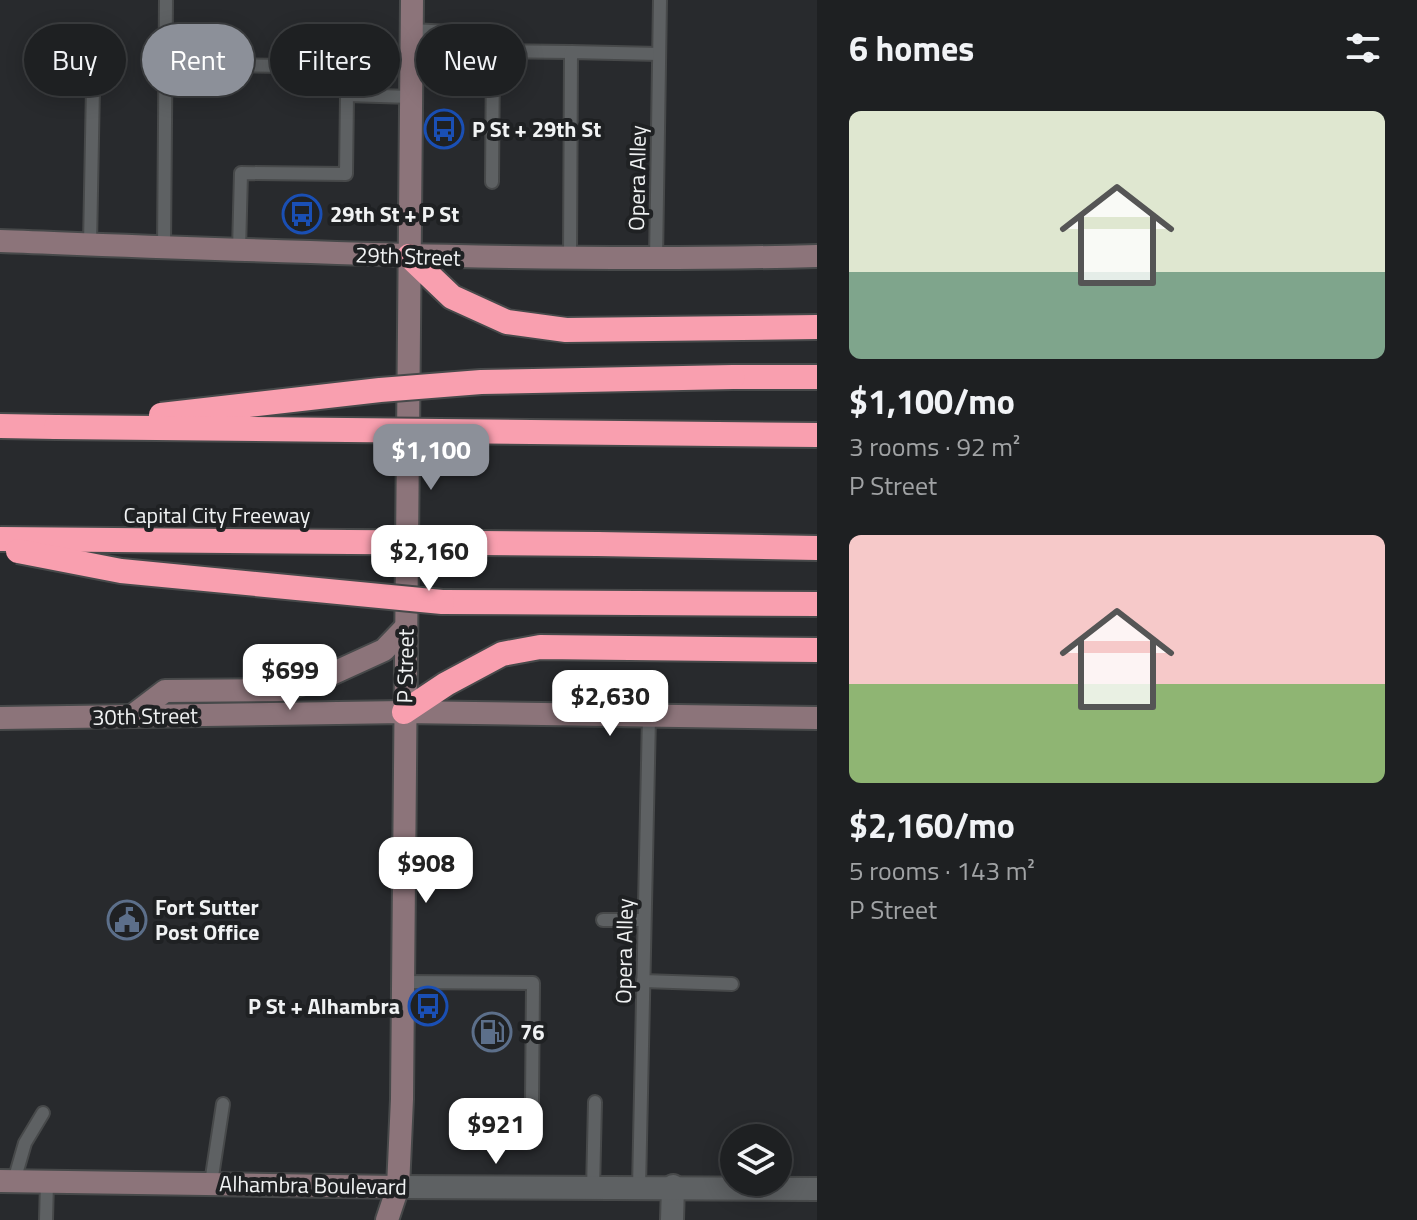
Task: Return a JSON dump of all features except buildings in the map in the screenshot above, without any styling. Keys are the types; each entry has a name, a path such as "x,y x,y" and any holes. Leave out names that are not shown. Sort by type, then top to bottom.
{"highway":[{"path":"409,256 452,297 507,322 566,330 817,327"},
{"path":"56,427 466,383 817,377"},
{"path":"0,426 817,435"},
{"name":"Capital City Freeway","path":"0,539 817,548"},
{"path":"0,547 121,571 442,602 817,604"},
{"path":"404,712 446,684 502,654 540,647 817,650"}],"main road":[{"name":"P Street","path":"387,1220 398,1187 402,1099 412,0"},
{"name":"29th Street","path":"0,241 409,256 656,260 817,256"},
{"path":"132,716 165,691 281,690 327,676 384,650 406,627"},
{"name":"30th Street","path":"0,718 404,712 817,718"},
{"name":"Alhambra Boulevard","path":"7,1181 398,1187"}],"street":[{"path":"672,1220 673,1186"},
{"name":"Alhambra Boulevard","path":"398,1187 817,1189"}],"lane":[{"path":"166,0 166,24"},
{"name":"Opera Alley","path":"656,260 660,0"},
{"path":"412,30 416,30"},
{"path":"526,51 659,54"},
{"path":"570,258 571,52"},
{"path":"90,244 93,96"},
{"path":"164,247 165,96"},
{"path":"239,250 241,173 346,174 347,96"},
{"path":"379,96 411,97"},
{"path":"492,182 493,96"},
{"name":"Opera Alley","path":"639,1188 649,716"},
{"path":"603,920 644,920"},
{"path":"643,981 732,984"},
{"path":"403,982 533,983 532,1102"},
{"path":"593,1190 595,1102"},
{"path":"211,1183 223,1104"},
{"path":"7,1181 43,1113"},
{"path":"46,1220 47,1182"}],"place":[{"name":"P St + 29th St","path":"444,129"},
{"name":"29th St + P St","path":"302,214"},
{"name":"Fort Sutter Post Office","path":"127,920"},
{"name":"P St + Alhambra","path":"428,1006"},
{"name":"76","path":"492,1032"}]}
